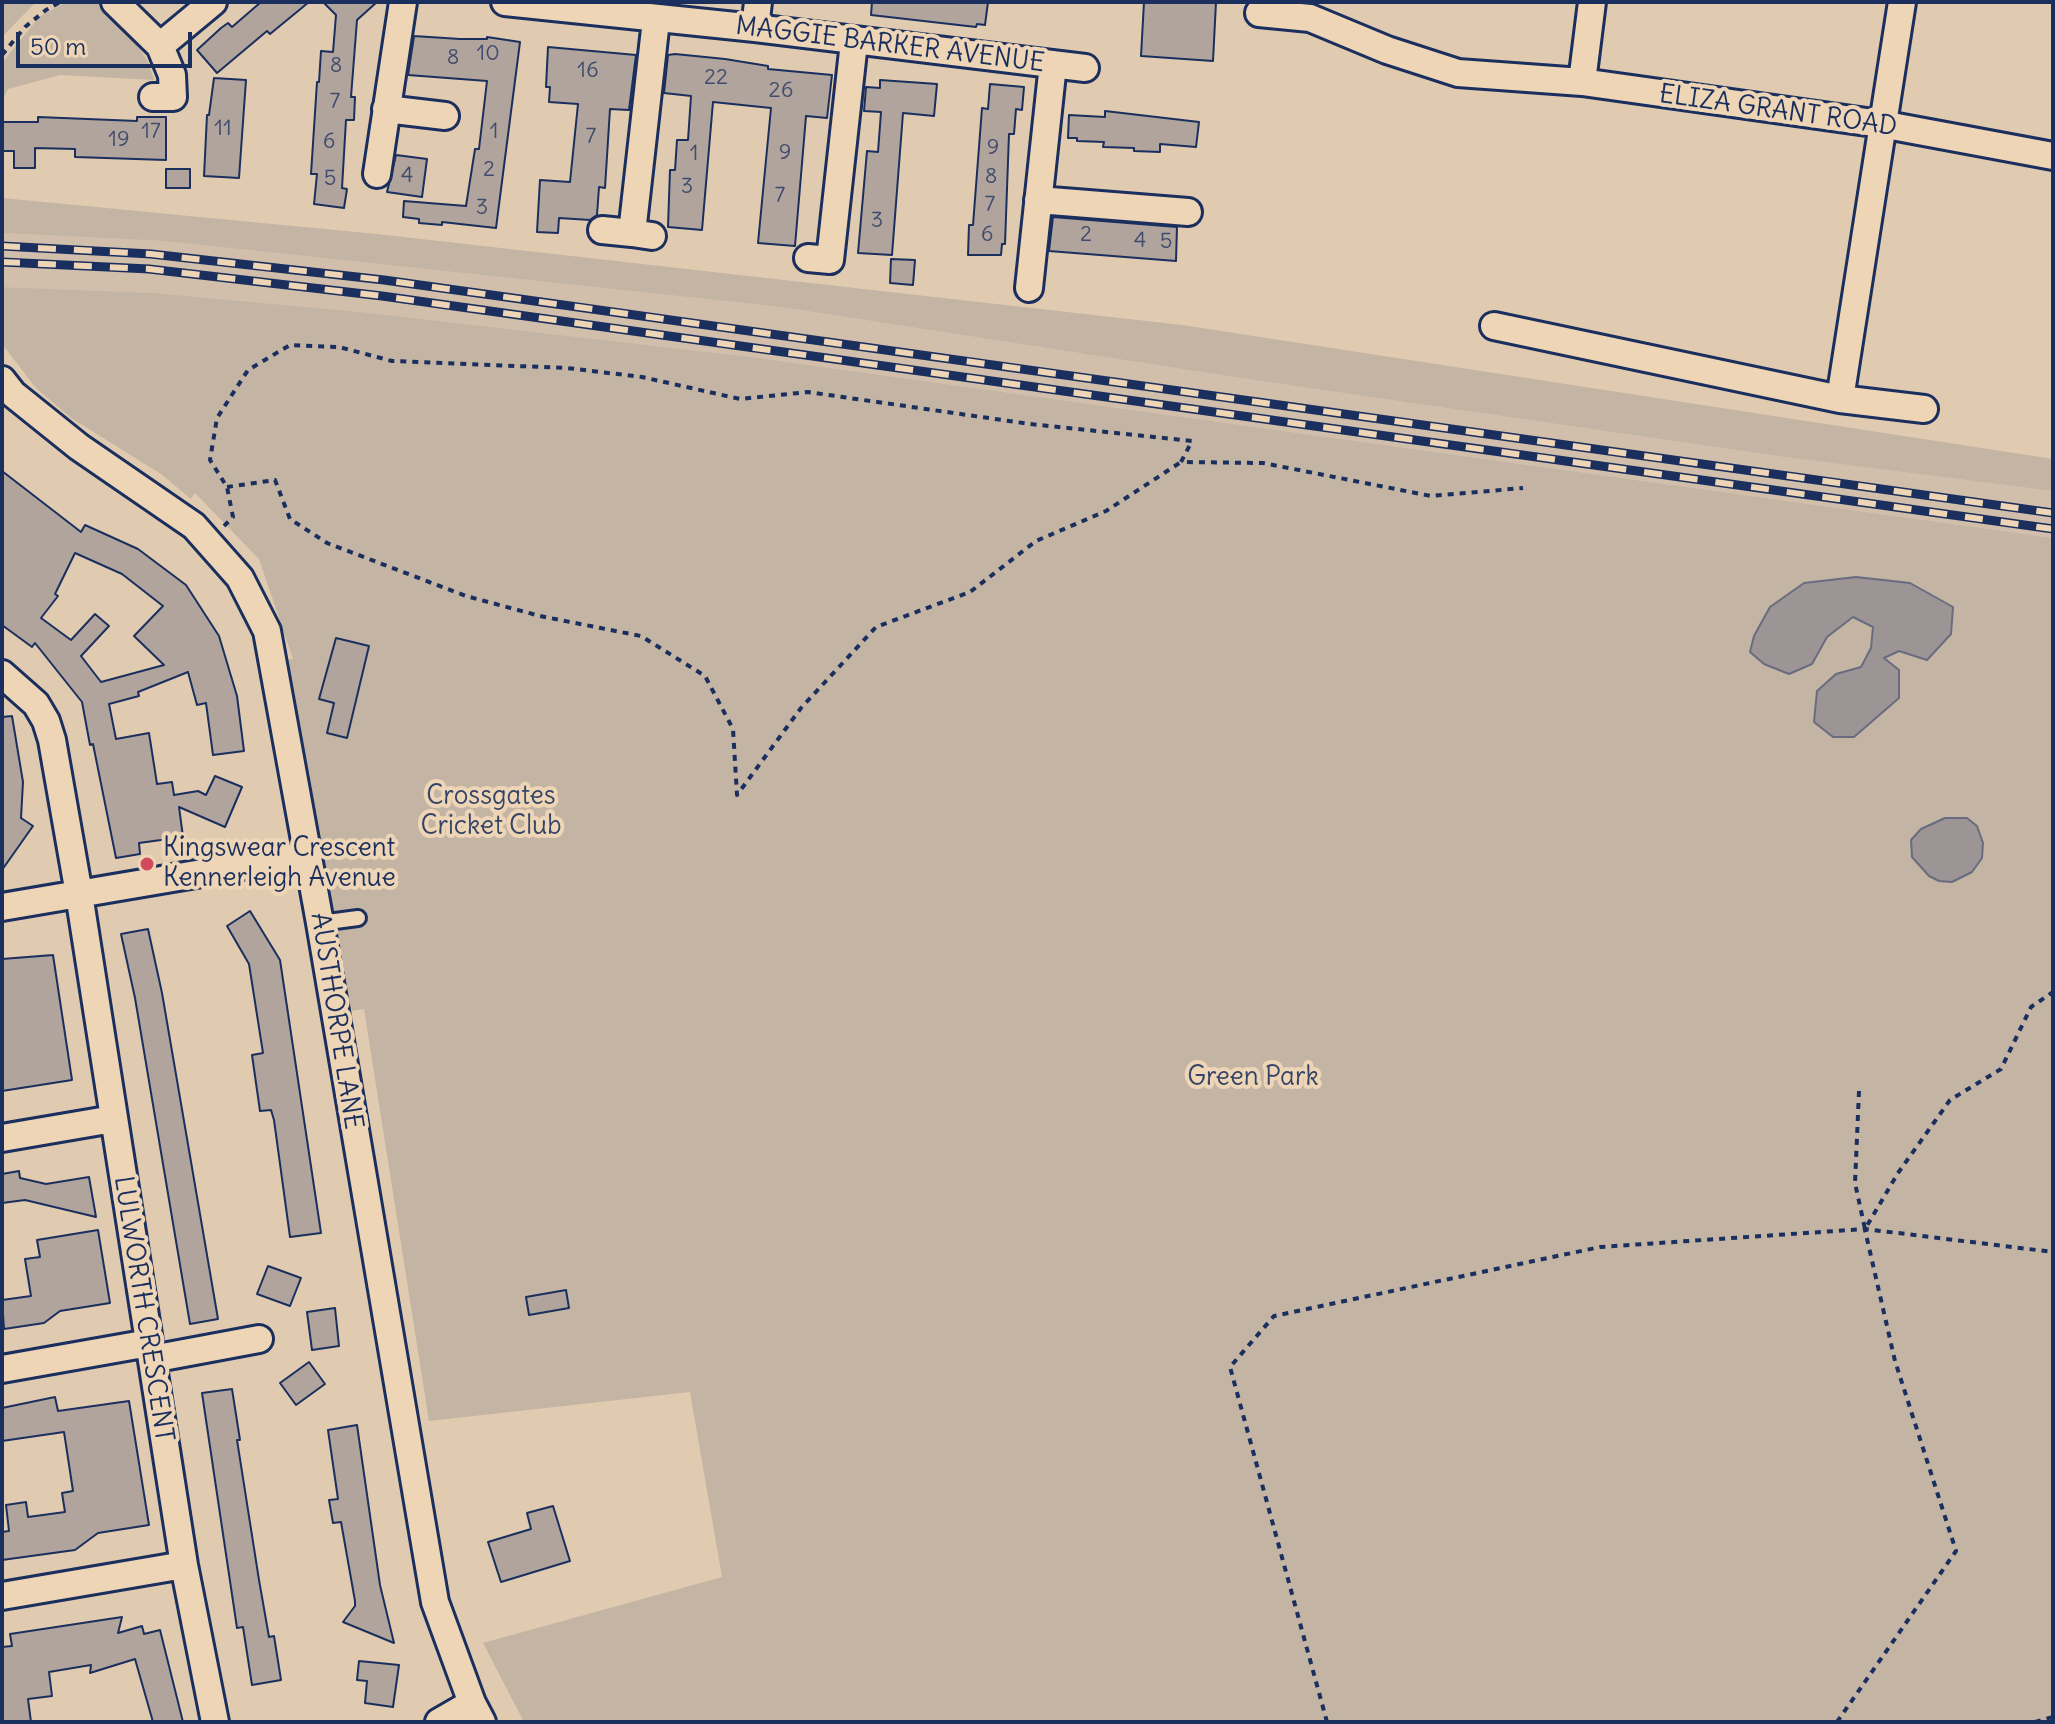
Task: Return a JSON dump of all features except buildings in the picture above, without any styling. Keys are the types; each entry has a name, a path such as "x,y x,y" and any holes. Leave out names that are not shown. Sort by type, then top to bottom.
{"street":[{"path":"115,2 160,46 172,75 173,97 153,97"},
{"path":"160,46 213,2"},
{"path":"377,174 403,2"},
{"name":"MAGGIE BARKER AVENUE","path":"505,2 755,28 1085,68"},
{"path":"755,28 758,2"},
{"path":"1582,82 1592,2"},
{"path":"1840,399 1902,2"},
{"name":"ELIZA GRANT ROAD","path":"1259,13 1310,18 1387,50 1458,73 1582,82 1881,124 2053,156"},
{"path":"602,230 642,235 656,20"},
{"path":"830,260 854,42"},
{"path":"1029,288 1053,64"},
{"path":"386,109 445,116"},
{"path":"1038,200 1188,212"},
{"path":"1494,326 1840,399 1924,409"},
{"name":"AUSTHORPE LANE","path":"2,380 13,394 79,447 194,526 240,578 267,631 320,923 435,1602 477,1713"},
{"name":"LULWORTH CRESCENT","path":"2,674 36,704 46,721 79,894 184,1565 215,1722"},
{"path":"2,907 308,855"},
{"path":"2,1138 113,1119"},
{"path":"2,1369 259,1339"},
{"path":"2,1596 184,1565"},
{"path":"439,1722 477,1713"}],"lane":[{"path":"320,923 358,918"}],"path":[{"path":"2,55 25,27 60,2"},
{"path":"209,543 233,517 227,487 210,460 217,418 248,370 290,345 339,347 392,361 582,369 642,377 740,399 808,392 1030,424 1192,441 1181,462 1106,511 1036,541 970,592 876,627 801,708 737,795 733,729 705,676 641,636 540,616 466,596 327,543 290,519 275,480 227,487"},
{"path":"1181,462 1263,463 1431,496 1523,488"},
{"path":"1865,1229 1898,1173 1950,1100 2001,1069 2031,1007 2053,992"},
{"path":"1837,1722 1956,1551 1895,1361 1855,1183 1859,1091"},
{"path":"1327,1722 1230,1367 1274,1316 1600,1247 1865,1229 2053,1252"},
{"path":"2035,1722 2053,1717"}],"shaded area":[{"path":"2,233 164,241 781,307 1784,457 2053,491 2053,538 751,357 361,312 155,293 2,287"},
{"path":"1856,577 1910,583 1953,607 1951,634 1927,660 1899,651 1884,658 1899,670 1899,698 1854,737 1833,737 1814,722 1817,691 1836,674 1861,667 1871,648 1873,627 1853,617 1827,637 1812,664 1789,674 1764,664 1750,652 1754,636 1770,607 1804,583"},
{"path":"1945,818 1967,818 1977,826 1983,843 1982,858 1972,872 1952,882 1929,876 1912,857 1911,840 1921,829"}],"green space":[{"path":"2,2 36,2 2,37"},
{"path":"66,2 103,2 99,6 138,46 154,80 60,75 8,89 2,102 2,63 39,17"},
{"path":"2,198 377,234 1182,325 2053,459 2053,491 1784,457 781,307 164,241 2,233"},
{"name":"Green Park","path":"2,287 155,293 361,312 751,357 2053,538 2053,1722 524,1722 483,1643 722,1577 690,1392 429,1421 364,1009 335,1013 273,662 293,659 259,559 195,493 191,499 161,474 71,418 36,388 2,344"}],"railway":[{"path":"2,246 151,254 384,280 2053,513"},
{"path":"2,262 149,269 382,296 2053,529"}],"place":[{"name":"Kingswear Crescent Kennerleigh Avenue","path":"147,864"}],"park label":[{"name":"Crossgates Cricket Club","path":"491,812"}]}
